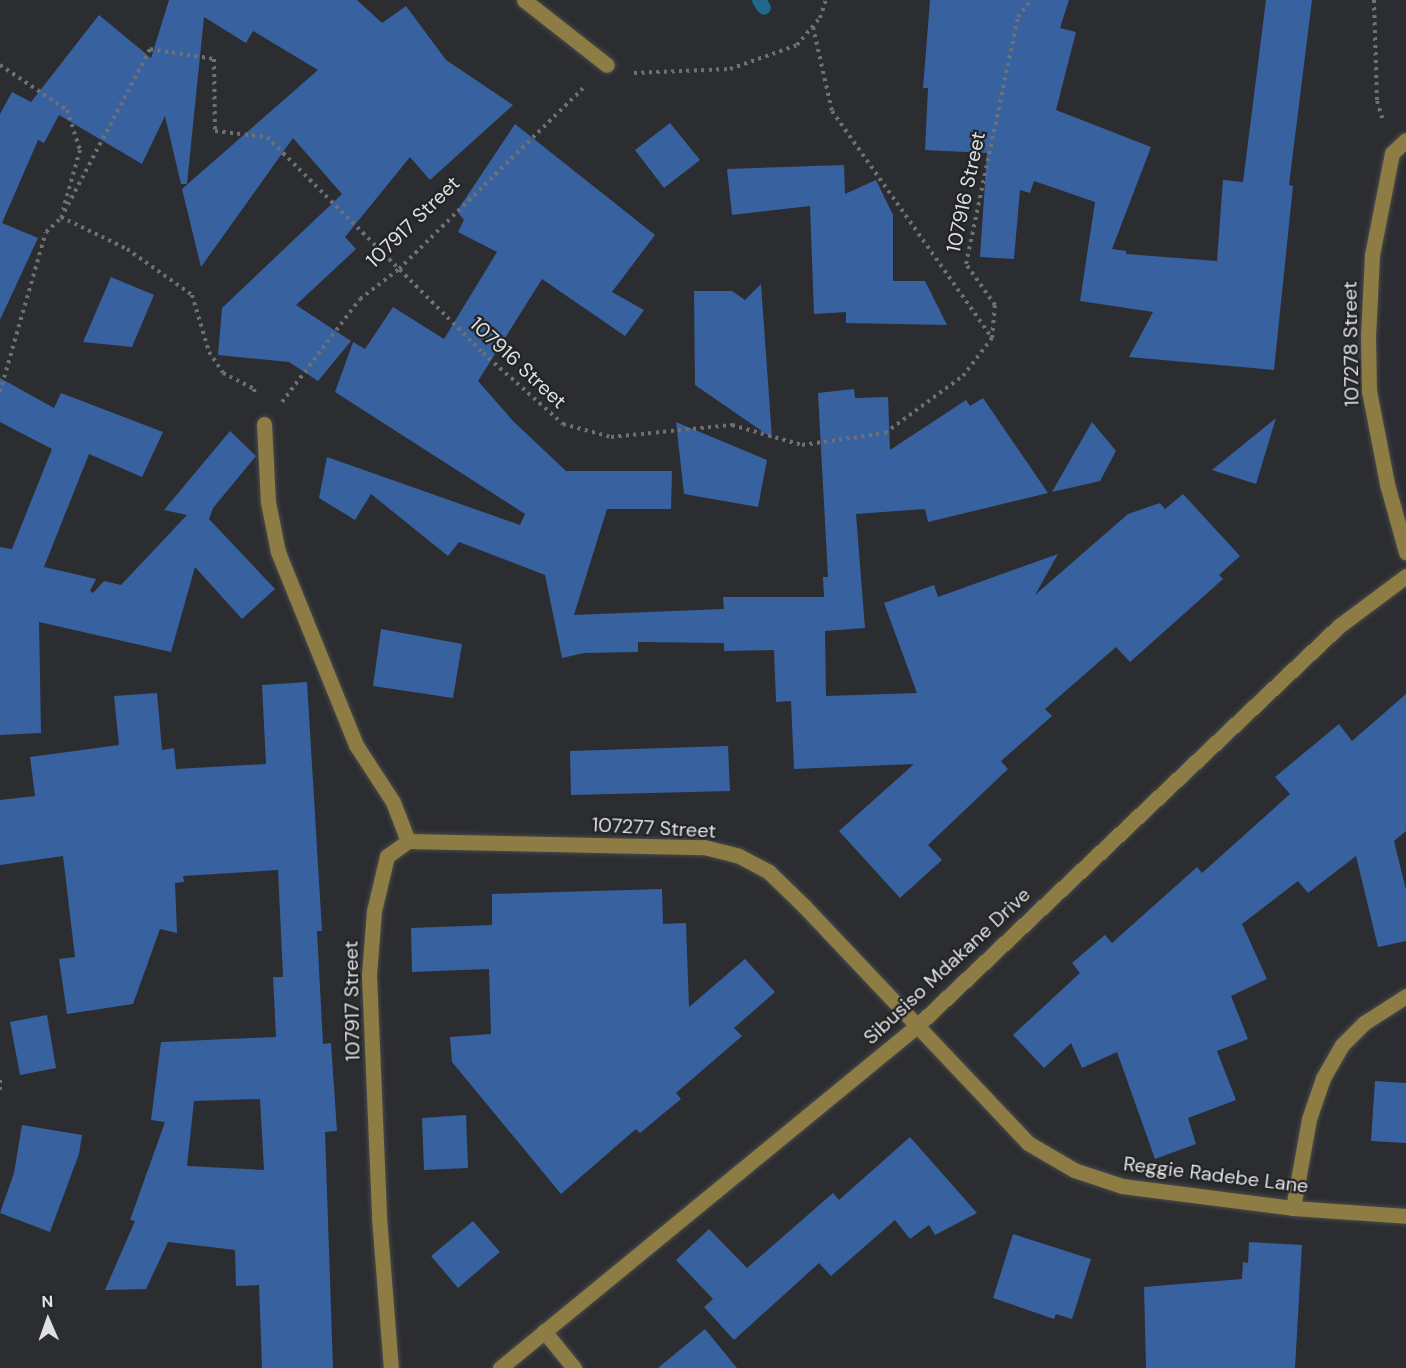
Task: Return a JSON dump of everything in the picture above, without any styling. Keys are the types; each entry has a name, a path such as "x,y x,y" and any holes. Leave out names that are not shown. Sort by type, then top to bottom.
{"street":[{"path":"524,0 607,65"},
{"path":"1392,153 1406,140"},
{"name":"107278 Street","path":"1392,153 1371,255 1369,391 1387,484 1406,552"},
{"path":"264,424 268,502 278,552 356,745 393,802 408,841"},
{"name":"Sibusiso Mdakane Drive","path":"500,1368 917,1026 1339,626 1406,576"},
{"name":"107277 Street","path":"408,841 704,848 739,856 769,872 906,1014"},
{"name":"107917 Street","path":"391,1368 382,1271 369,975 374,911 387,856 408,841"},
{"path":"1293,1208 1309,1119 1323,1078 1342,1045 1364,1023 1406,996"},
{"name":"Reggie Radebe Lane","path":"906,1014 1028,1143 1074,1170 1122,1186 1293,1208 1406,1216"},
{"path":"544,1331 574,1368"}],"path":[{"path":"607,65 635,73 730,69 797,45 813,26 826,0"},
{"name":"107916 Street","path":"0,392 46,232 61,218 150,49 214,59 215,131 267,137 483,353 563,424 611,437 732,425 802,445 885,433 963,376 992,338 996,305 966,264 1018,17 1031,0"},
{"path":"1374,0 1377,101 1392,153"},
{"path":"813,26 832,111 992,338"},
{"path":"0,65 67,110 80,150 61,218 127,249 192,295 209,352 223,373 254,389 264,424"},
{"name":"107917 Street","path":"264,424 360,299 399,269 607,65"},
{"path":"0,1080 0,1095"}],"building":[{"path":"169,0 357,0 382,23 406,6 446,60 513,105 430,180 410,157 345,237 356,249 296,305 351,341 318,381 289,362 218,355 222,308 342,194 293,138 201,267 182,189 318,70 253,31 246,43 204,17 187,184 181,184 165,116 142,164 59,115 44,143 38,140 2,223 38,238 0,320 0,114 12,92 31,102 99,15 151,58"},
{"path":"930,0 1069,0 1060,28 1076,32 1056,110 1151,147 1112,249 1126,251 1126,254 1217,261 1223,180 1243,182 1266,0 1312,0 1289,185 1293,186 1274,370 1129,357 1153,312 1080,301 1095,202 1034,181 1030,193 1020,190 1014,259 980,257 987,153 925,150 928,88 923,88"},
{"path":"670,123 700,160 664,188 635,150"},
{"path":"515,124 655,235 612,292 644,310 625,336 542,279 478,381 513,421 566,471 672,471 671,509 607,509 574,615 724,609 723,597 824,597 823,577 828,577 818,393 854,389 855,398 888,397 890,450 966,400 970,406 983,398 1048,493 928,522 925,509 856,514 865,628 825,631 826,696 917,693 884,603 934,585 938,597 1058,554 1035,595 1128,514 1160,503 1165,509 1183,494 1240,556 1219,575 1223,579 1130,662 1116,647 1045,709 1052,716 1001,761 1008,769 928,845 942,860 900,898 839,831 914,764 794,769 791,701 776,702 774,650 724,651 724,643 638,642 638,652 584,653 562,658 545,575 459,542 448,556 371,494 355,520 319,498 327,457 520,525 525,514 335,392 353,342 365,349 393,307 444,339 497,252 458,232 464,220 457,211"},
{"path":"844,165 845,194 876,180 893,215 893,281 925,281 947,325 846,323 846,312 814,314 810,206 732,215 727,169"},
{"path":"111,277 154,295 132,347 83,342"},
{"path":"761,284 772,438 695,385 694,291 732,291 745,300"},
{"path":"0,378 54,408 61,393 163,432 142,477 89,454 44,567 96,579 90,591 93,593 104,581 121,585 187,515 164,510 230,431 256,456 213,508 209,519 275,589 242,619 195,567 171,652 39,622 41,733 0,735 0,547 12,549 52,449 0,422"},
{"path":"1276,418 1256,484 1212,470"},
{"path":"676,422 767,460 758,507 684,494"},
{"path":"1092,422 1116,451 1100,481 1052,492"},
{"path":"381,629 462,644 453,698 373,686"},
{"path":"307,682 322,931 317,931 323,1044 331,1043 337,1131 325,1132 333,1368 262,1368 259,1285 236,1286 235,1250 168,1242 146,1289 105,1290 135,1221 130,1220 165,1122 151,1120 161,1042 276,1037 273,977 283,977 278,870 183,876 184,882 175,883 177,933 160,929 133,1004 67,1014 59,959 75,957 63,856 0,865 0,800 35,796 30,757 119,745 114,696 157,693 162,750 174,748 176,769 266,764 262,685","holes":["260,1099 264,1170 187,1166 194,1101"]},
{"path":"1406,694 1406,831 1394,841 1406,890 1406,941 1378,947 1356,856 1308,893 1298,881 1242,924 1267,979 1231,996 1248,1039 1217,1051 1236,1100 1188,1118 1196,1144 1155,1159 1117,1052 1082,1068 1071,1043 1044,1068 1013,1035 1080,973 1072,963 1105,935 1112,943 1197,867 1202,873 1290,794 1275,777 1339,724 1352,741"},
{"path":"728,746 730,791 571,795 570,751"},
{"path":"662,889 663,924 686,923 689,1007 745,959 775,992 734,1028 742,1036 676,1093 681,1099 640,1133 636,1129 561,1194 452,1062 450,1037 491,1034 489,969 412,972 411,928 492,925 492,894"},
{"path":"47,1015 56,1068 20,1075 10,1022"},
{"path":"1375,1081 1406,1083 1406,1143 1371,1141"},
{"path":"466,1115 468,1168 424,1170 422,1118"},
{"path":"22,1125 82,1135 79,1154 50,1232 0,1213 14,1173"},
{"path":"910,1137 977,1213 935,1235 929,1225 910,1239 895,1220 831,1276 819,1263 734,1340 704,1307 713,1299 676,1260 709,1229 747,1268 833,1193 839,1200"},
{"path":"473,1221 500,1252 458,1288 431,1256"},
{"path":"1013,1234 1091,1259 1072,1319 1056,1314 1054,1319 993,1298"},
{"path":"1249,1242 1302,1245 1295,1368 1146,1368 1144,1287 1242,1279 1243,1262 1248,1263"},
{"path":"705,1329 737,1368 658,1368"}],"waterway":[{"path":"759,0 764,8"}]}
